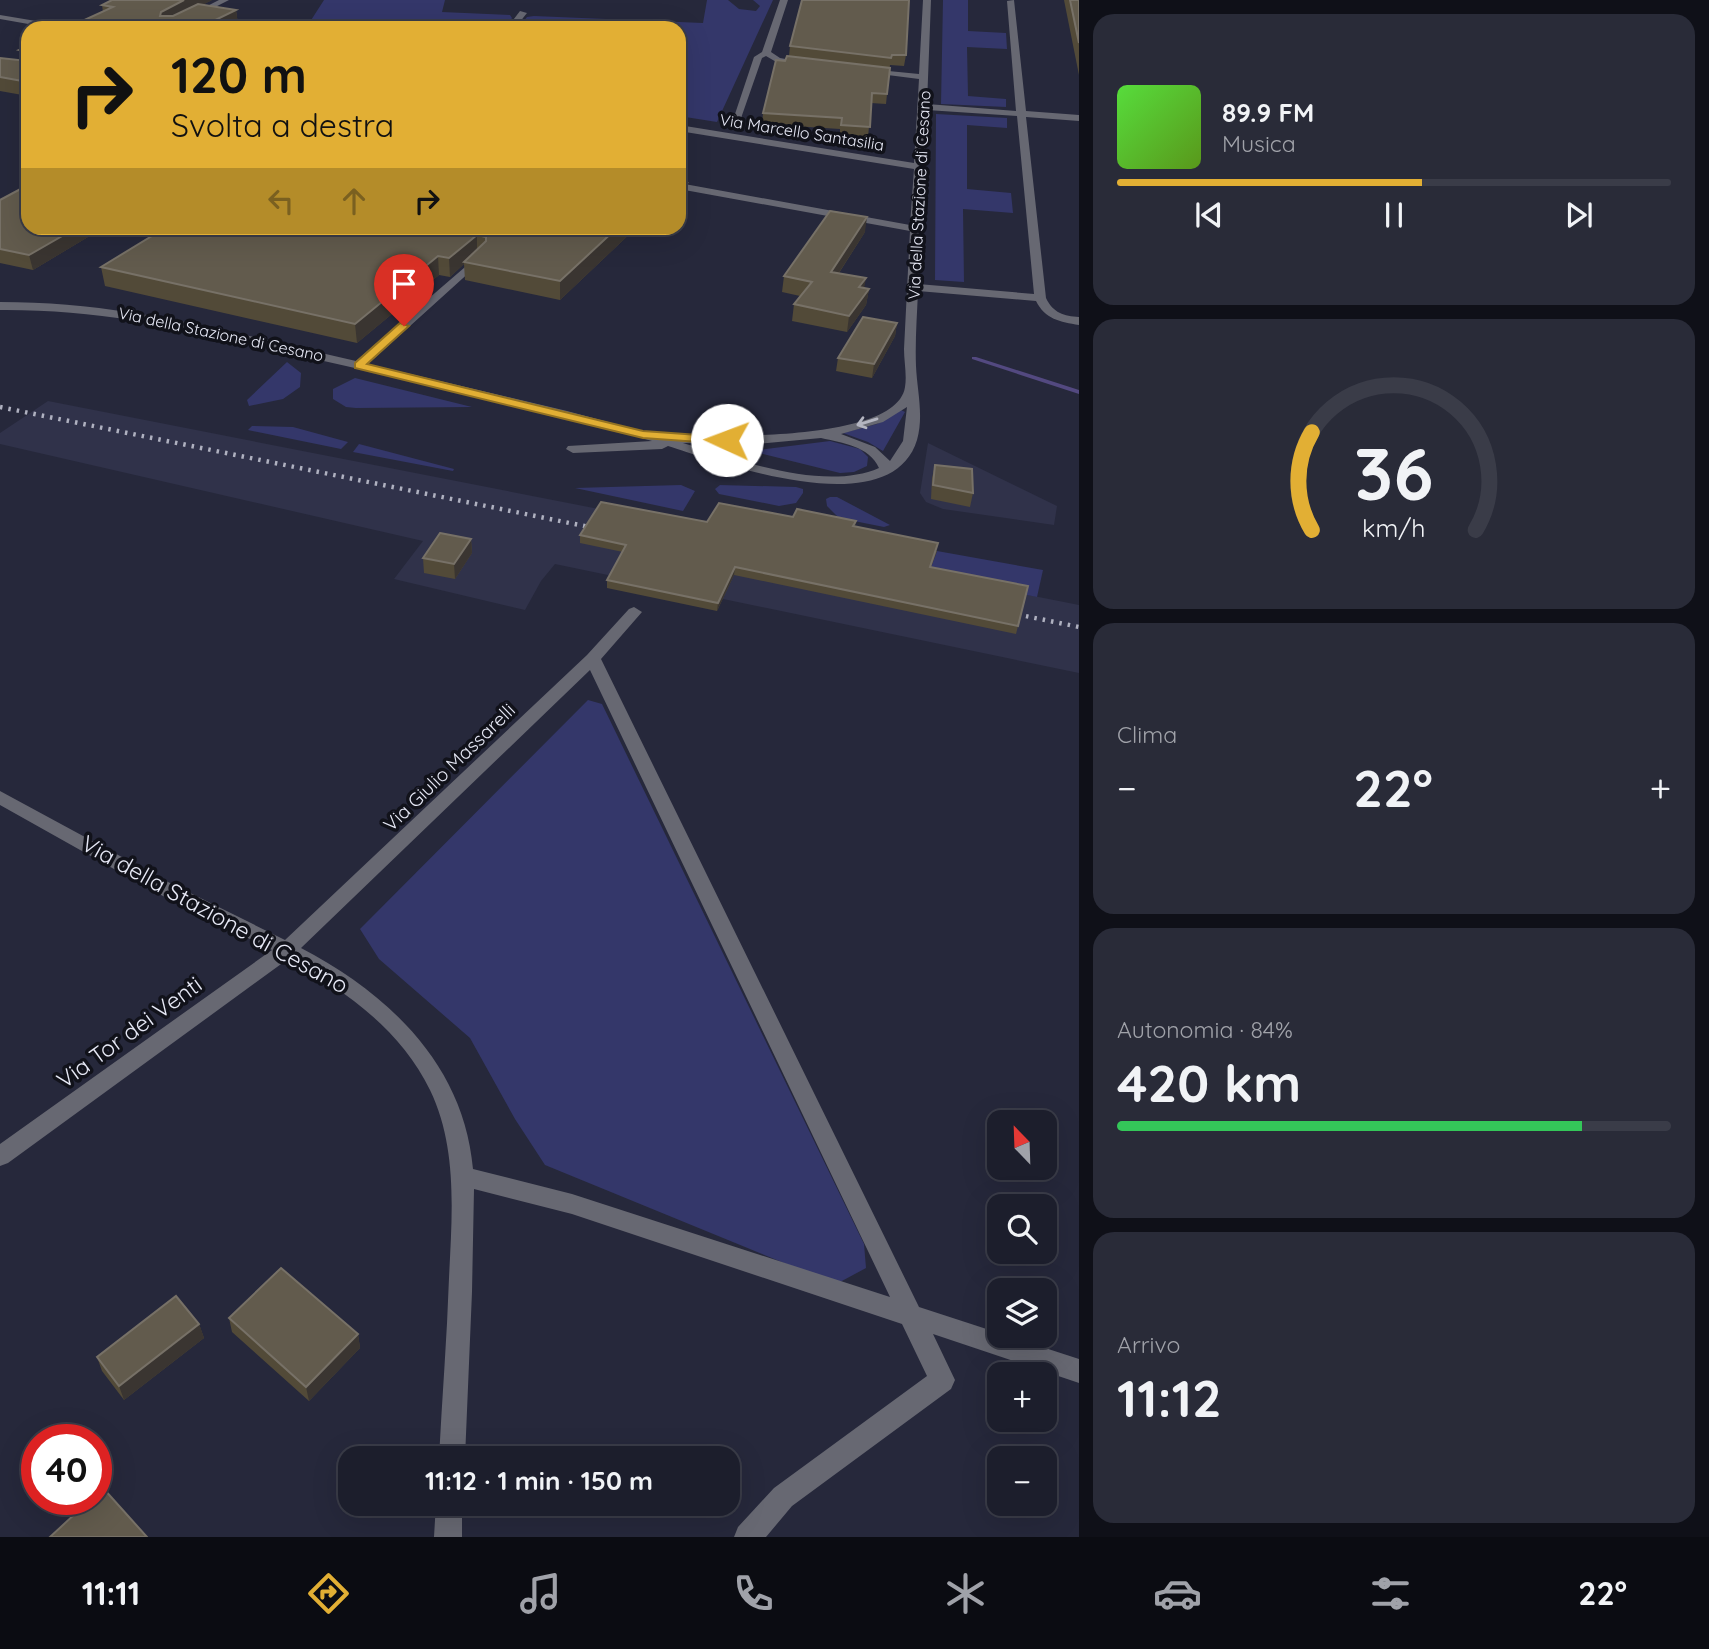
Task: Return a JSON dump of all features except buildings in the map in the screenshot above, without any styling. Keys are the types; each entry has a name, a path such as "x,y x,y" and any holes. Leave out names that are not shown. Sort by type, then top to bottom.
{"street":[{"path":"182,21 225,0"},
{"path":"735,121 758,57 766,53 784,0"},
{"name":"Via della Stazione di Cesano","path":"0,306 71,306 133,314 359,365 643,435 728,461 810,478 854,479 887,470 899,460 908,446 913,416 910,391 927,0"},
{"path":"1011,1 1023,114 1030,223 1040,298 1044,308 1052,315 1079,321"},
{"path":"517,21 523,13"},
{"path":"0,17 24,21"},
{"path":"766,53 778,60 818,66"},
{"path":"863,71 924,77"},
{"path":"923,107 1079,118"},
{"name":"Via Marcello Santasilia","path":"686,129 920,167"},
{"path":"686,187 917,229"},
{"path":"359,365 479,258"},
{"path":"914,287 1040,298"},
{"name":"Via della Stazione di Cesano","path":"643,435 727,440 812,434 881,418 902,405 910,391"},
{"name":"Via della Stazione di Cesano","path":"812,434 841,438 865,447 879,456 887,470"},
{"path":"573,449 673,445"},
{"name":"Via Giulio Massarelli","path":"288,949 593,659 634,612"},
{"path":"593,659 942,1380 783,1497 748,1537"},
{"name":"Via della Stazione di Cesano","path":"0,797 184,899 288,949 351,987 386,1013 415,1046 436,1077 445,1098 457,1137 462,1176 453,1446"},
{"name":"Via Tor dei Venti","path":"0,1157 288,949"},
{"path":"462,1176 572,1204 1079,1371"},
{"path":"448,1537 449,1516"}],"shaded area":[{"path":"324,0 445,0 442,12 510,15 512,18 510,21 310,21"},
{"path":"707,0 728,0 739,9 756,11 760,6 753,0 773,0 717,122 686,117 686,22 703,23"},
{"path":"943,0 968,0 968,31 1006,33 1007,49 967,47 968,96 1006,99 1006,107 941,104"},
{"path":"527,17 655,21 524,21"},
{"path":"936,114 1007,118 1007,128 967,125 967,189 1011,193 1013,213 963,209 964,282 935,280"},
{"path":"287,362 301,373 300,387 283,399 249,406 247,400"},
{"path":"355,378 472,407 356,408 346,407 333,399 333,389"},
{"path":"48,401 706,530 858,535 937,551 929,575 1079,605 1079,673 555,564 541,581 525,610 394,579 423,541 0,444 0,433"},
{"path":"901,410 905,412 883,451 843,433 877,424"},
{"path":"252,426 293,427 348,442 341,449 248,430"},
{"path":"830,441 860,449 868,457 867,466 854,472 840,473 751,451"},
{"path":"928,443 1057,506 1054,525 943,509 926,502 920,493"},
{"path":"359,444 454,469 453,471 353,452"},
{"path":"681,485 695,491 683,511 575,488"},
{"path":"720,485 796,487 803,489 803,493 796,503 779,506 719,494 715,489"},
{"path":"837,497 890,525 884,527 839,518 827,506 826,499"},
{"path":"937,551 1043,570 1037,597 928,575"},
{"path":"588,700 602,704 864,1244 866,1268 840,1282 794,1267 545,1165 515,1119 470,1038 379,959 360,929"}],"waterway":[{"path":"974,358 1079,392"}],"railway":[{"path":"0,407 604,530"},
{"path":"1001,611 1079,627"}],"route":[{"path":"404,326 359,365 643,435 727,440"}]}
